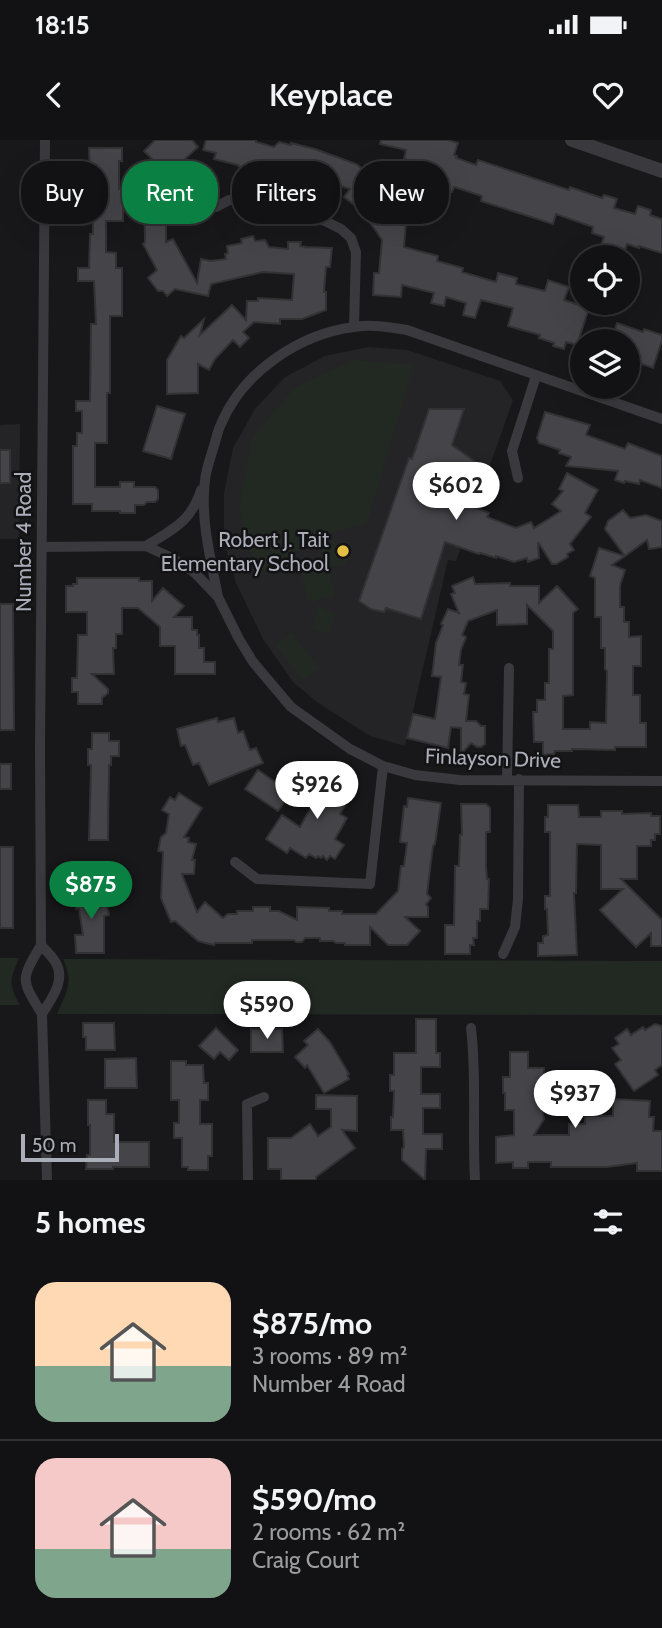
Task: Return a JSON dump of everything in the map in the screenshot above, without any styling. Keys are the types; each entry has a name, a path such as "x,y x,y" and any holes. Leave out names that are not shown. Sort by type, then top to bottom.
{"street":[{"name":"Number 4 Road","path":"45,140 41,945 24,979 42,1014 47,1180"},
{"path":"572,140 662,171"},
{"path":"218,206 229,200 250,200 326,221 341,229 351,238 356,252 354,327"},
{"path":"146,546 188,518 197,501 221,424 240,393 286,351 309,339 354,327 379,326 407,330 662,419"},
{"path":"518,478 512,452 536,376"},
{"path":"205,478 207,542 218,597"},
{"name":"Finlayson Drive","path":"42,547 146,546 194,572 218,597 253,662 291,707 350,750 383,766 426,777 460,780 662,780"},
{"path":"503,954 514,927 519,900 509,668"},
{"path":"235,862 257,879 370,884 383,766"},
{"name":"Number 4 Road","path":"41,945 59,971 58,987 42,1014"},
{"path":"471,1028 475,1180"},
{"path":"248,1180 247,1104 264,1097"}],"shaded area":[{"name":"Robert J. Tait Elementary School","path":"368,347 407,350 500,381 513,400 456,561 448,560 405,746 370,736 317,702 293,682 263,639 236,583 224,542 224,493 233,448 255,409 285,377 325,356"},
{"path":"353,360 414,365 367,523 320,536 257,578 239,507 252,438 295,387"},
{"path":"20,424 19,539 0,539 0,425"},
{"path":"341,541 347,564 329,567 335,596 308,602 300,568 323,564 321,546"},
{"path":"319,606 335,613 328,634 311,629"},
{"path":"292,632 319,668 302,680 275,645"},
{"path":"0,958 19,958 12,982 20,1005 0,1005"},
{"path":"63,959 662,961 662,1015 57,1014 69,981"}],"building":[{"path":"155,140 192,140 198,147 183,161 154,161 144,151"},
{"path":"206,140 256,140 274,147 279,142 315,149 354,163 354,205 344,197 350,189 340,186 340,161 232,161 232,164 214,159 216,153 203,150"},
{"path":"381,140 448,140 458,143 454,155 456,158 476,165 478,160 569,190 570,187 602,198 604,195 617,199 614,208 635,214 638,206 651,210 650,215 662,219 662,253 640,245 602,243 604,237 592,233 593,227 556,214 553,224 481,201 482,196 454,187 452,192 449,191 449,161 404,159 406,150 380,144"},
{"path":"89,148 122,148 119,189 122,189 122,221 108,221 108,161 89,161"},
{"path":"93,224 106,224 106,252 116,253 116,268 122,268 122,316 110,316 107,443 95,443 95,487 120,487 120,482 134,482 134,487 155,487 158,490 158,499 144,505 135,505 135,513 92,511 92,504 73,504 73,446 77,446 77,433 82,433 82,411 76,411 76,401 90,401 91,324 96,324 94,281 78,281 78,268 89,268 90,234 93,234"},
{"path":"145,224 166,224 166,242 173,239 197,283 201,259 226,259 227,246 242,243 241,239 253,236 255,241 265,240 269,247 288,249 288,242 301,242 300,246 306,247 332,248 330,267 326,267 326,310 302,319 280,319 280,324 254,322 243,332 249,338 240,347 233,340 215,359 209,370 198,364 198,393 167,394 167,360 181,336 184,338 204,319 200,335 232,305 246,320 247,301 258,301 258,298 292,300 294,274 263,272 211,284 208,296 175,289 167,296 163,291 158,291 148,278 157,270 143,244"},
{"path":"371,224 406,224 404,247 438,256 437,261 463,268 462,272 496,282 498,273 517,278 516,284 545,291 548,280 569,287 564,300 570,302 570,315 587,315 582,329 570,329 570,343 566,342 564,349 539,338 540,335 508,326 513,308 481,300 475,318 463,315 466,303 446,297 444,306 431,303 434,293 402,285 401,297 373,295 374,273 379,273 382,240"},
{"path":"617,323 634,329 615,329"},
{"path":"644,329 662,335 653,368 640,363 640,331 643,332"},
{"path":"157,406 185,414 171,459 143,451"},
{"path":"429,409 464,409 452,445 480,465 455,500 489,513 487,517 516,528 531,522 534,528 561,511 552,504 563,491 559,489 567,473 598,490 585,513 591,517 570,544 574,550 556,564 552,564 538,542 539,558 528,562 527,558 514,562 445,542 421,619 386,608 384,612 371,609 359,601"},
{"path":"545,412 590,425 586,435 625,449 628,443 662,456 662,488 640,480 639,484 615,480 618,471 566,466 571,457 539,443 537,438"},
{"path":"0,450 10,450 10,483 0,483"},
{"path":"623,510 630,518 646,515 662,521 662,547 649,549 647,540 625,556 605,529 608,521"},
{"path":"599,548 625,556 612,565 625,570 620,586 620,607 624,607 624,622 629,622 629,637 641,636 641,666 633,666 633,695 640,695 640,723 646,723 646,747 615,747 615,750 572,749 543,755 543,742 534,742 533,712 537,712 537,700 545,700 553,631 527,605 527,624 497,625 497,610 468,621 462,635 466,637 459,665 463,665 461,682 466,683 464,694 469,695 466,721 476,721 485,726 485,744 477,747 471,743 461,754 461,728 451,727 448,748 407,738 413,714 435,719 441,677 432,676 436,643 443,625 441,624 448,609 459,613 451,594 455,593 452,586 473,577 475,584 539,586 539,603 557,586 578,609 573,613 573,695 563,696 563,729 590,729 590,722 606,723 605,648 601,648 601,617 595,617 595,578 590,576"},
{"path":"77,578 139,578 139,581 152,581 152,601 163,588 184,606 174,617 192,617 192,630 197,630 199,635 199,648 204,648 204,662 215,662 215,674 175,674 175,646 160,646 160,627 138,608 122,608 122,634 116,634 116,648 113,648 114,674 92,674 108,689 108,693 102,698 102,704 78,704 78,692 72,692 72,678 77,678 78,635 87,635 87,612 66,612 66,586 77,584"},
{"path":"0,604 13,604 14,730 0,730"},
{"path":"217,718 218,722 234,718 238,733 243,731 250,750 256,748 263,763 209,785 199,763 193,765 185,745 181,746 177,729"},
{"path":"92,733 109,733 109,741 119,741 119,756 111,756 109,765 108,840 89,840 91,765 88,765 88,749 92,749"},
{"path":"0,764 11,764 11,789 0,789"},
{"path":"323,768 354,781 340,814 347,818 335,839 344,845 335,859 330,856 327,860 323,856 316,858 309,854 306,858 290,848 287,853 266,839 282,815 300,827 321,789 315,785"},
{"path":"258,770 291,793 278,811 245,789"},
{"path":"179,793 202,808 184,837 189,838 188,842 196,844 192,860 195,860 194,874 182,874 197,912 205,902 223,918 228,914 237,914 237,911 253,911 253,907 270,907 270,911 279,911 297,920 297,907 329,908 329,911 342,911 342,914 376,914 398,891 407,843 400,842 404,806 407,807 408,798 441,803 427,894 431,898 426,904 428,917 405,917 420,931 407,945 388,945 370,927 370,945 345,945 320,941 320,938 305,938 302,942 252,940 252,943 214,945 198,941 175,921 171,922 161,898 163,852 158,851 161,837 166,833 169,814 162,810 170,797 175,800"},
{"path":"461,804 486,804 490,808 490,832 486,832 488,909 480,909 477,938 473,938 474,945 470,945 470,954 445,954 445,925 454,925 455,866 459,866 462,835"},
{"path":"548,805 578,805 579,817 601,817 601,811 622,811 622,814 651,813 651,816 660,816 660,834 655,834 651,846 637,846 637,879 621,879 662,920 662,946 651,946 651,933 636,947 600,910 623,889 601,889 601,845 577,844 574,893 577,955 538,956 538,943 543,943 543,936 548,935 545,896 550,896 550,832 545,832 545,817 548,817"},
{"path":"0,847 13,847 13,928 0,928"},
{"path":"104,889 109,915 104,916 104,953 76,953 75,935 83,935 74,894"},
{"path":"416,1019 436,1019 436,1053 440,1053 440,1067 421,1067 421,1094 440,1094 440,1108 423,1108 423,1134 442,1134 442,1149 426,1149 425,1180 402,1160 403,1130 391,1130 394,1091 390,1091 390,1075 394,1075 394,1053 416,1053"},
{"path":"83,1023 114,1023 115,1050 86,1050"},
{"path":"655,1024 662,1026 662,1065 655,1070 658,1075 634,1091 615,1064 621,1060 612,1048 619,1044 615,1038 627,1029 631,1035 643,1027 645,1030"},
{"path":"216,1028 238,1050 229,1060 220,1052 214,1059 199,1046"},
{"path":"251,1029 282,1029 283,1052 251,1052"},
{"path":"318,1029 330,1042 349,1074 349,1079 324,1093 307,1065 305,1068 295,1057 308,1045 304,1041"},
{"path":"510,1052 528,1052 528,1068 544,1068 544,1119 534,1135 569,1135 569,1124 585,1124 585,1116 613,1116 613,1099 650,1101 649,1117 654,1117 653,1131 662,1131 662,1171 637,1171 637,1163 607,1167 551,1167 551,1162 528,1162 528,1168 513,1168 513,1162 496,1163 496,1137 514,1135 514,1110 505,1110 503,1093 503,1077 510,1077"},
{"path":"136,1058 137,1088 105,1088 105,1059"},
{"path":"171,1061 186,1061 186,1065 203,1065 204,1083 208,1083 208,1100 200,1100 200,1124 212,1124 212,1156 208,1156 208,1170 188,1170 188,1167 182,1167 182,1138 174,1138 174,1123 179,1123 179,1100 171,1100"},
{"path":"316,1095 357,1096 357,1131 342,1130 355,1148 316,1177 316,1180 281,1180 281,1169 268,1169 268,1138 291,1138 310,1124 318,1136 331,1127 331,1109 316,1109"},
{"path":"88,1100 106,1100 106,1114 114,1114 114,1142 149,1142 149,1167 86,1169 87,1155 90,1155"}],"place":[{"name":"Robert J. Tait Elementary School","path":"343,551"}]}
